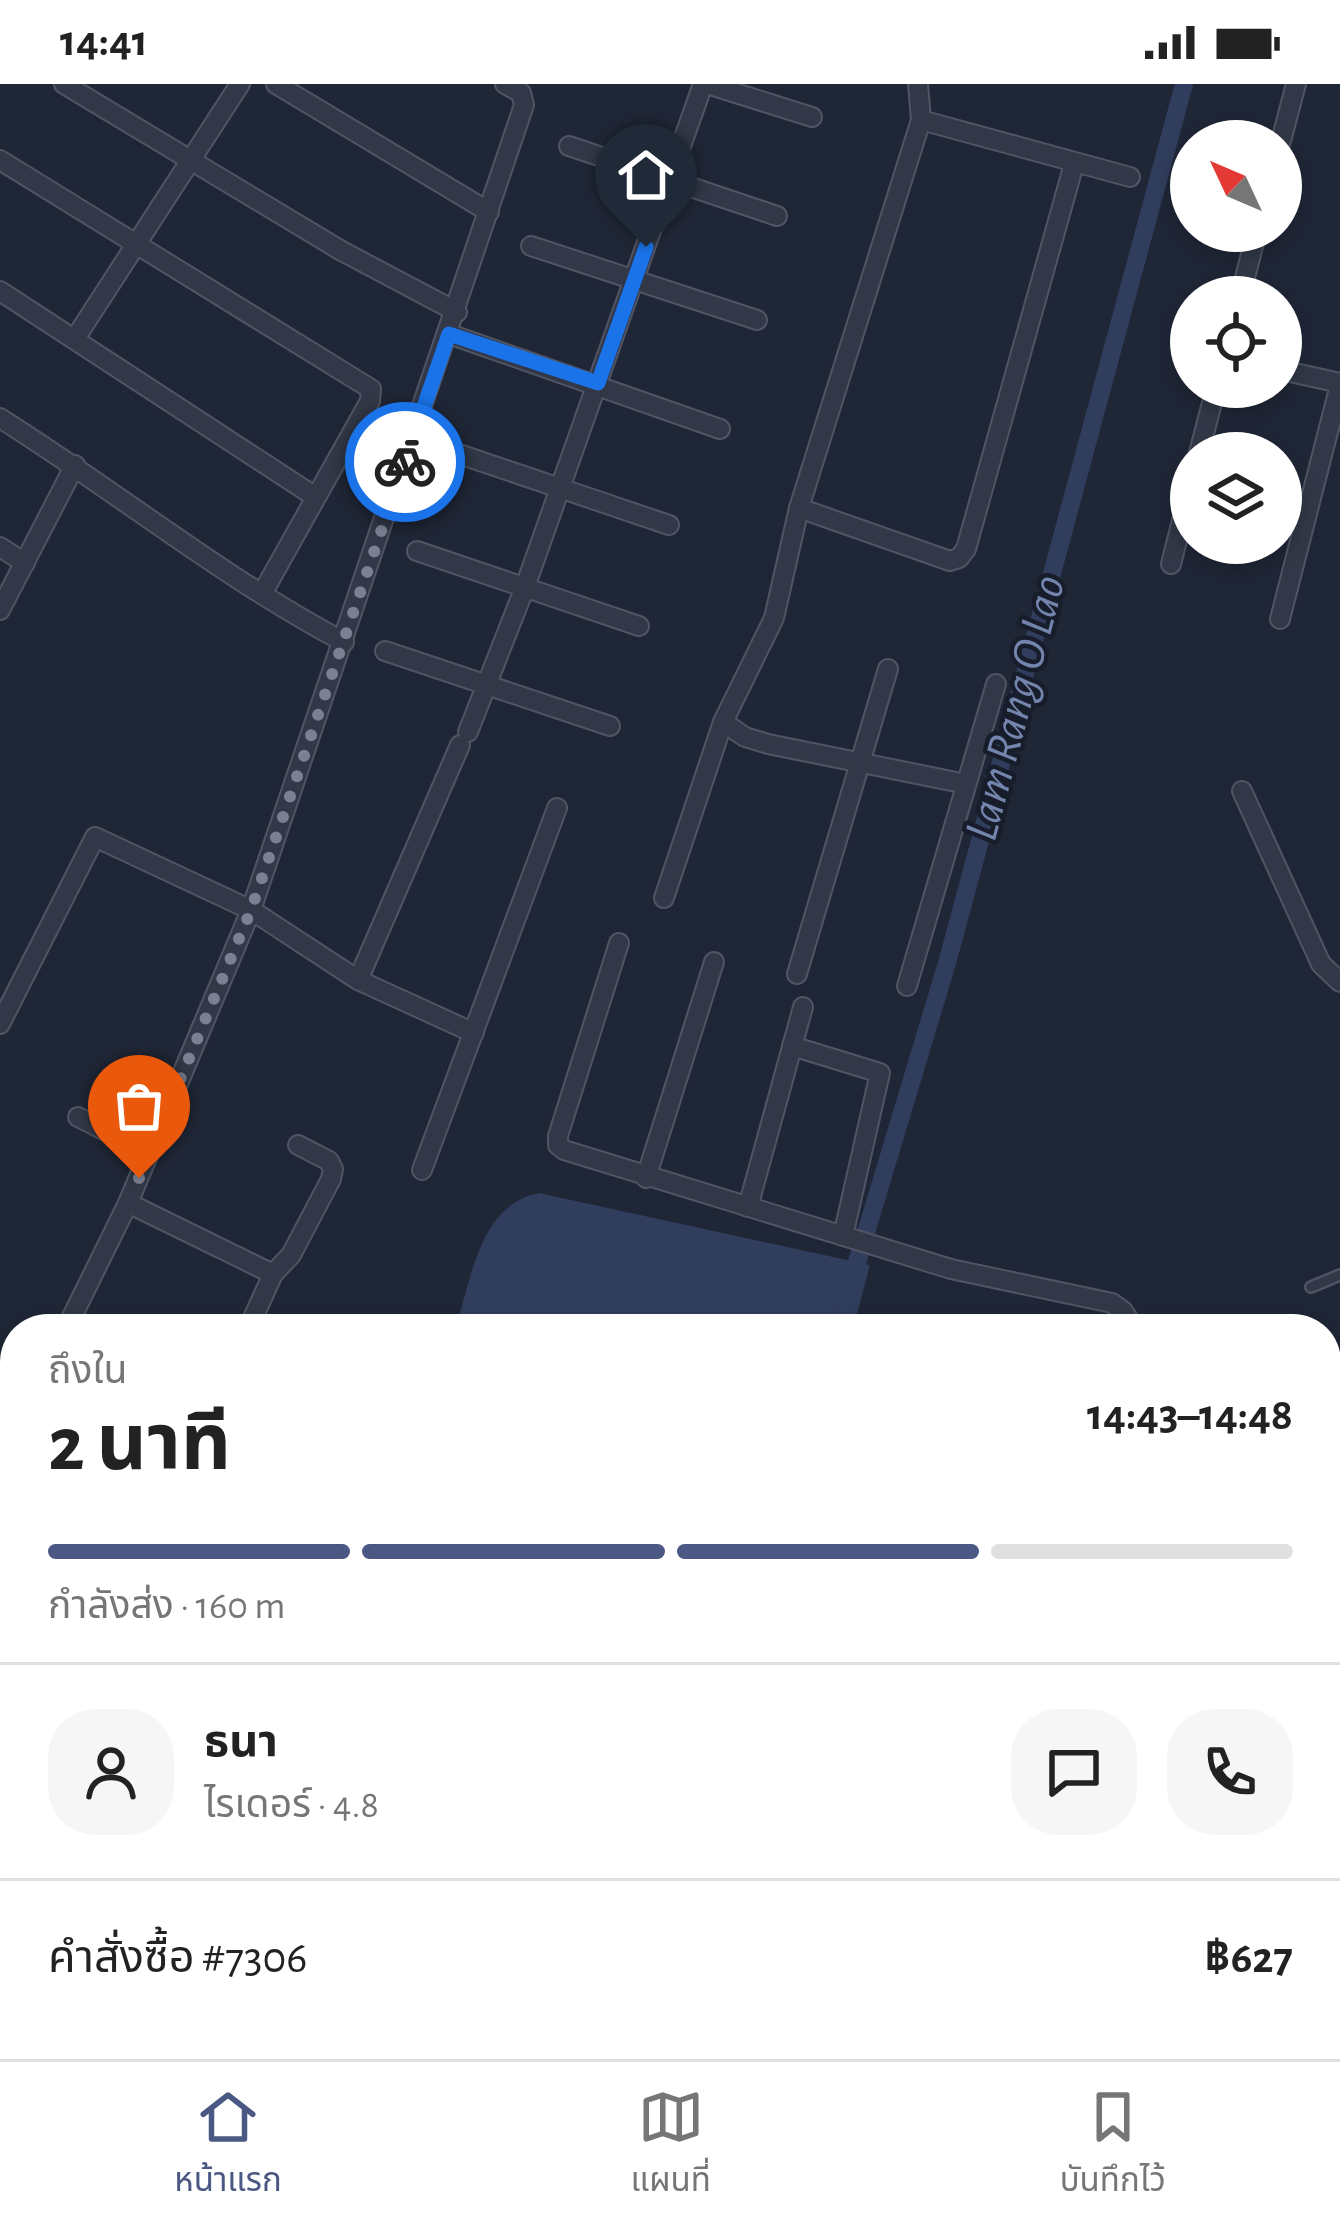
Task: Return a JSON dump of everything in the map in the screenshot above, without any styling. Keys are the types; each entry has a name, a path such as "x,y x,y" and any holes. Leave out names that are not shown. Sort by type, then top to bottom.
{"street":[{"path":"64,84 340,250 457,312"},
{"path":"76,337 240,84"},
{"path":"276,84 489,212"},
{"path":"73,1314 128,1203 251,910 525,102 521,93 505,84"},
{"path":"358,980 489,682 705,84 812,117"},
{"path":"664,898 722,722 774,618 799,508 921,120 918,84"},
{"path":"1287,120 1296,84"},
{"path":"921,120 1130,176"},
{"path":"569,146 777,216"},
{"path":"0,160 371,389 370,400 263,592"},
{"path":"799,508 950,561 959,558 966,549 1073,164"},
{"path":"531,246 757,320"},
{"path":"0,291 314,496"},
{"path":"449,334 720,429"},
{"path":"1280,619 1340,384 1302,375"},
{"path":"0,418 344,642"},
{"path":"459,454 669,525"},
{"path":"0,610 75,465"},
{"path":"0,547 25,563"},
{"path":"417,551 639,626"},
{"path":"385,651 610,726"},
{"path":"796,974 888,669"},
{"path":"907,986 996,684"},
{"path":"722,722 746,737 966,784"},
{"path":"1242,790 1322,964 1340,982"},
{"path":"422,1170 556,808"},
{"path":"0,1024 95,837 251,910 358,980 474,1033"},
{"path":"619,943 558,1145 646,1178 951,1269 1112,1304 1126,1314"},
{"path":"646,1178 714,962"},
{"path":"748,1207 803,1007"},
{"path":"792,1046 880,1073 843,1235"},
{"path":"78,1117 149,1153"},
{"path":"255,1314 273,1274 291,1255 331,1179 333,1169 328,1161 298,1145"},
{"path":"128,1203 273,1274"}],"lane":[{"path":"1311,1287 1340,1275"}],"water":[{"path":"539,1193 870,1265 857,1314 459,1314 481,1246 503,1212"}],"waterway":[{"name":"Lam Rang O Lao","path":"842,1314 947,963 1184,84"}],"way so far":[{"path":"139,1178 251,910 405,462"}],"route":[{"path":"405,462 449,334 598,383 646,247"}]}
